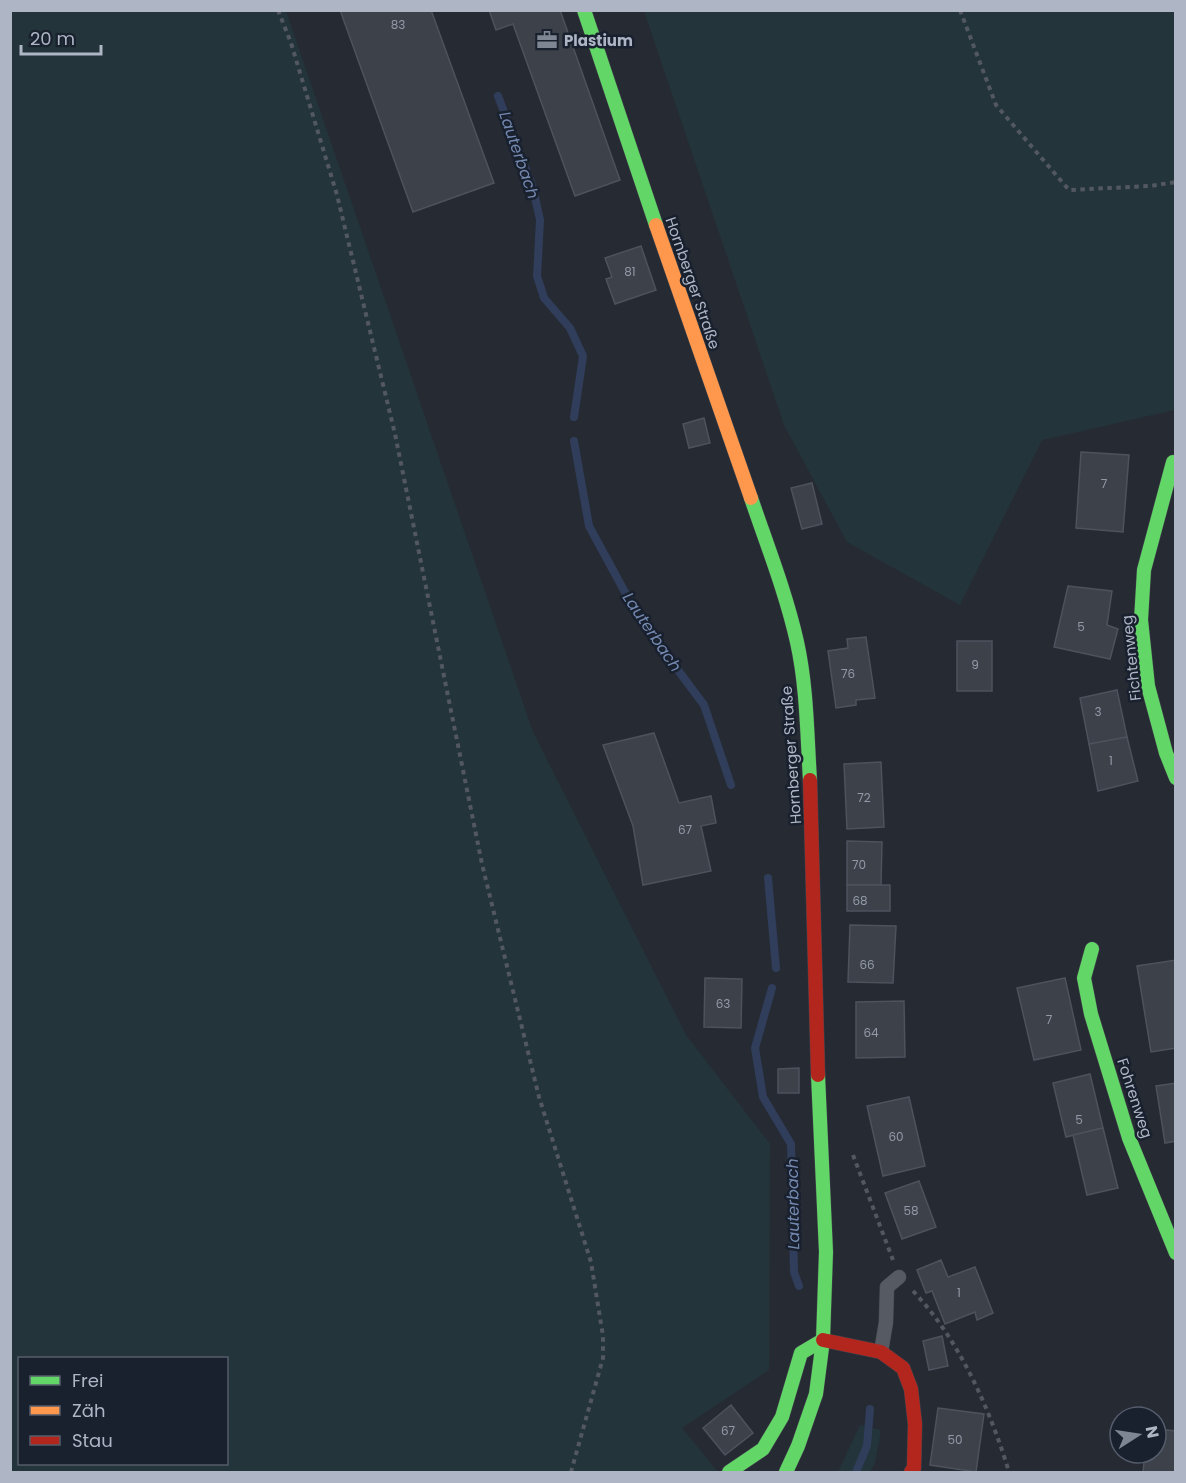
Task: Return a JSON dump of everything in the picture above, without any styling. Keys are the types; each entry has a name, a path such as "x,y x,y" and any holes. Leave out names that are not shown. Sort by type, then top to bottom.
{"main road":[{"name":"Hornberger Straße","path":"584,10 663,249 783,590 797,643 805,692 813,831 819,1101 826,1252 823,1340 816,1394 786,1473"},
{"name":"Fichtenweg","path":"1173,462 1144,570 1141,620 1148,686 1166,753 1176,778"},
{"name":"Fohrenweg","path":"1092,949 1084,978 1091,1014 1129,1138 1176,1253"},
{"path":"729,1473 764,1449 782,1417 801,1353 823,1340 881,1352 903,1368 911,1389 915,1424 914,1468 911,1473"}],"lane":[{"path":"881,1352 886,1322 886,1287 899,1277"}],"path":[{"path":"278,10 291,43 337,195 395,434 482,864 539,1097 591,1262 603,1336 603,1358 571,1473"},
{"path":"960,10 996,105 1070,190 1150,186 1176,182"}],"shaded area":[{"path":"10,11 286,11 533,732 686,1035 770,1144 769,1370 682,1428 718,1472 11,1472"},
{"path":"644,11 1175,11 1175,410 1042,440 960,605 847,542 784,425"},
{"path":"860,1425 881,1430 875,1463 870,1472 838,1472"}],"building":[{"path":"340,10 431,10 494,183 413,212"},
{"path":"489,10 560,10 620,180 575,196 513,24 496,30"},
{"path":"641,246 656,290 615,304 606,279 612,277 605,258"},
{"path":"704,418 710,443 689,448 683,424"},
{"path":"1081,452 1129,455 1123,532 1076,528"},
{"path":"812,483 822,524 802,529 791,488"},
{"path":"1068,586 1112,591 1107,625 1118,629 1110,659 1054,647"},
{"path":"866,637 875,698 856,700 856,705 836,708 828,651 848,648 847,639"},
{"path":"957,641 992,641 992,691 957,691"},
{"path":"1117,690 1127,737 1089,744 1080,698"},
{"path":"654,733 679,803 711,796 716,823 701,826 711,871 643,885 633,826 603,745"},
{"path":"1127,737 1138,781 1098,791 1089,744"},
{"path":"881,762 884,827 847,829 844,764"},
{"path":"847,841 882,842 881,885 847,885"},
{"path":"847,885 890,885 890,911 847,911"},
{"path":"850,925 896,926 893,983 848,982"},
{"path":"1176,960 1176,1048 1151,1052 1137,966"},
{"path":"705,978 742,979 741,1028 704,1027"},
{"path":"1065,978 1081,1050 1034,1060 1017,988"},
{"path":"904,1001 905,1057 856,1058 856,1002"},
{"path":"799,1068 799,1093 778,1093 778,1069"},
{"path":"1090,1074 1103,1128 1066,1137 1053,1083"},
{"path":"1176,1083 1176,1141 1165,1143 1156,1086"},
{"path":"909,1097 925,1166 883,1176 867,1106"},
{"path":"1103,1128 1118,1188 1087,1195 1073,1135"},
{"path":"919,1181 936,1227 902,1239 885,1193"},
{"path":"941,1260 948,1277 975,1267 993,1313 977,1320 975,1312 945,1324 932,1291 926,1293 917,1270"},
{"path":"942,1336 948,1366 929,1370 923,1341"},
{"path":"731,1405 753,1433 725,1455 703,1428"},
{"path":"938,1408 984,1414 976,1472 930,1465"},
{"path":"1168,1430 1176,1431 1176,1472 1143,1472 1144,1465 1168,1465"}],"waterway":[{"name":"Lauterbach","path":"498,96 533,188 540,220 537,276 544,298 570,328 583,356 574,417"},
{"name":"Lauterbach","path":"574,441 589,526 639,618 704,705 731,785"},
{"name":"Lauterbach","path":"768,878 776,968"},
{"name":"Lauterbach","path":"772,988 755,1048 763,1097 791,1144 794,1272 799,1286"},
{"name":"Lauterbach","path":"856,1472 867,1446 870,1409"}],"traffic: fast":[{"path":"584,10 656,225"},
{"path":"1173,462 1144,570 1141,620 1148,686 1166,753 1176,778"},
{"path":"751,498 782,587 797,642 805,693 810,780"},
{"path":"1092,949 1084,978 1091,1014 1129,1138 1176,1253"},
{"path":"786,1472 798,1446 816,1394 823,1340 826,1252 818,1075"},
{"path":"729,1472 763,1449 782,1417 801,1353 823,1340"}],"traffic: slow":[{"path":"656,225 751,498"}],"traffic: jam":[{"path":"810,780 818,1075"},
{"path":"823,1340 881,1352 903,1368 911,1389 915,1424 914,1468 911,1472"}],"place":[{"name":"Plastium","path":"547,40"}]}
